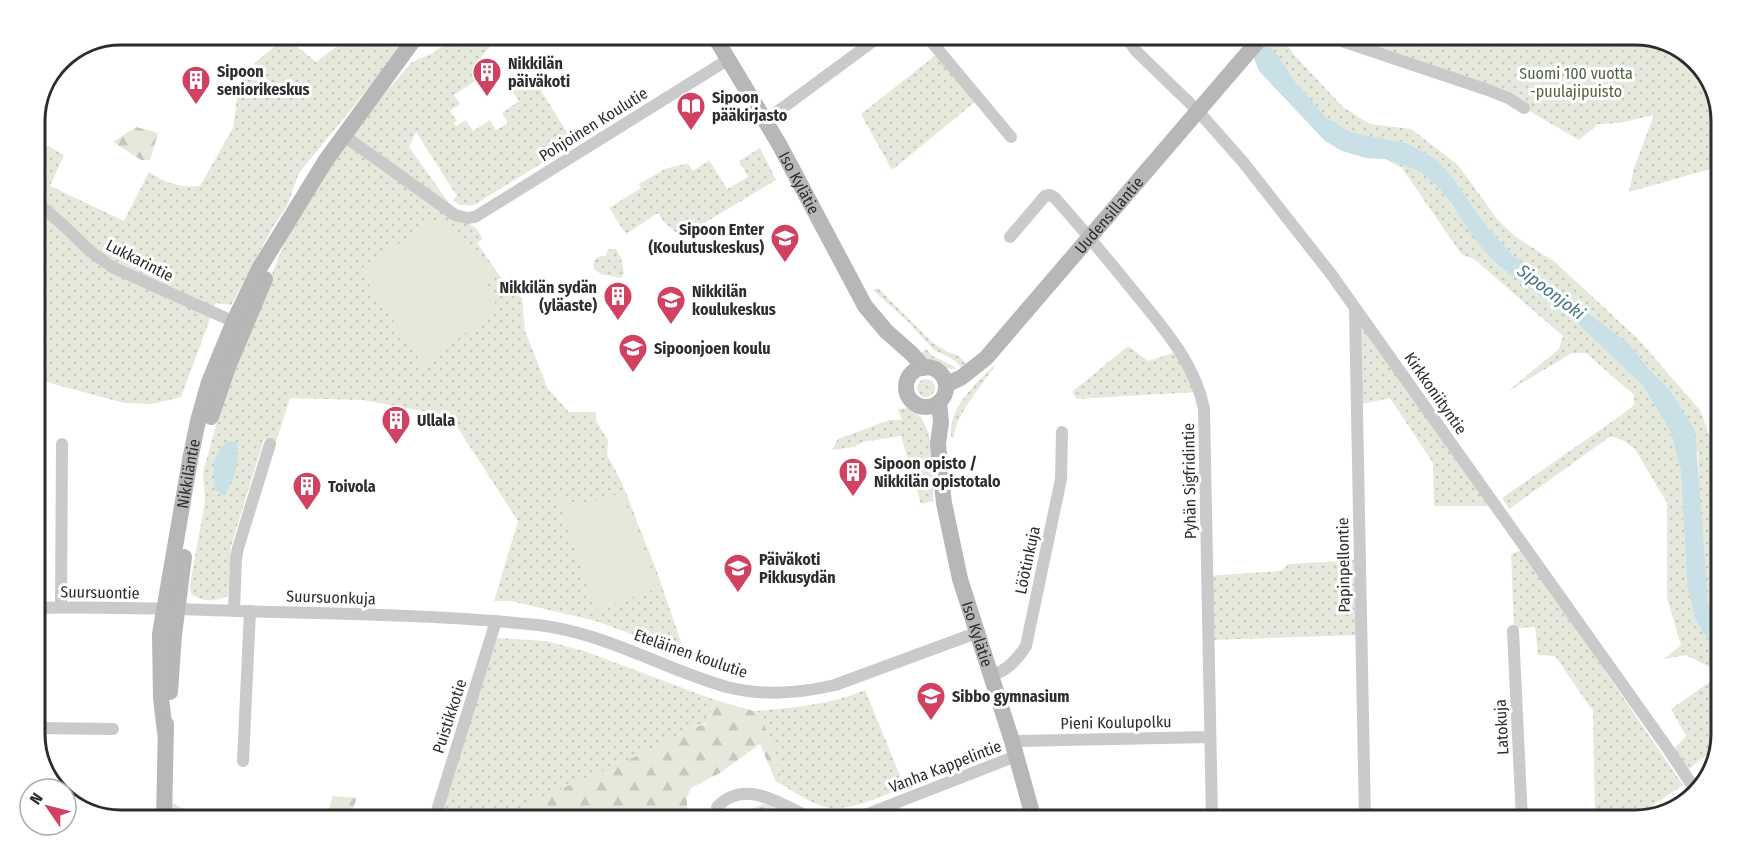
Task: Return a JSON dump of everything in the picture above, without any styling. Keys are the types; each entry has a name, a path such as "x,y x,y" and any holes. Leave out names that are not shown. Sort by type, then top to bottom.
{"street":[{"name":"Nikkiläntie","path":"164,810 170,609 201,453 239,324 282,233 326,160 410,45"},
{"name":"Nikkiläntie","path":"397,64 419,45"},
{"name":"Iso Kylätie","path":"720,45 766,120 858,294 886,331 909,378"},
{"path":"766,120 868,45"},
{"path":"934,45 1011,137"},
{"name":"Kirkkoniityntie","path":"1132,45 1198,111 1243,162 1331,274 1692,784"},
{"name":"Uudensillantie","path":"946,384 968,372 986,358 1255,45"},
{"path":"1354,45 1485,89 1508,98 1524,108"},
{"name":"Pohjoinen Koulutie","path":"343,135 455,215 466,218 475,217 729,59"},
{"name":"Pyhän Sigfridintie","path":"1010,237 1045,196 1050,195 1055,198 1172,339 1191,368 1201,392 1204,409 1212,810"},
{"name":"Lukkarintie","path":"45,210 90,251 112,267 239,324"},
{"name":"Papinpellontie","path":"1355,309 1365,810"},
{"name":"Iso Kylätie","path":"886,331 924,368"},
{"path":"924,368 937,370 944,377 946,384 944,395 939,403 927,407 912,402 907,389 909,378 917,370 924,368"},
{"name":"Iso Kylätie","path":"939,403 941,422 939,443 944,503 960,579 976,633 1017,746 1032,810"},
{"name":"Iso Kylätie","path":"921,406 939,443"},
{"name":"Löötinkuja","path":"991,676 1006,669 1026,646 1060,479 1062,432"},
{"path":"61,607 62,444"},
{"path":"234,610 238,548 270,444"},
{"name":"Suursuontie","path":"45,608 170,609"},
{"name":"Suursuonkuja","path":"170,609 397,615 496,621"},
{"path":"243,760 250,611"},
{"name":"Eteläinen koulutie","path":"496,621 567,630 609,641 728,687 764,692 818,689 835,685 976,633"},
{"name":"Puistikkotie","path":"437,810 496,621"},
{"name":"Latokuja","path":"1513,631 1522,810"},
{"path":"45,728 113,729"},
{"name":"Pieni Koulupolku","path":"1017,746 1210,737"},
{"name":"Vanha Kappelintie","path":"874,810 1017,746"},
{"path":"717,807 727,797 747,792 762,795 796,810"}],"green space":[{"path":"276,45 295,45 316,62 339,45 404,45 299,173 287,206 274,225 231,305 216,303 181,397 152,404 124,403 45,382 45,144 64,155 50,186 124,221 149,172 173,184 200,186 233,128 239,83 257,61"},
{"path":"444,45 491,45 476,63 484,75 454,95 460,104 450,111 457,121 454,123 456,126 466,120 473,131 490,120 496,130 508,123 502,113 519,101 512,91 522,84 524,87 527,85 525,81 532,76 571,139 565,149 474,205 460,205 453,200 457,196 416,132 409,147 459,217 476,228 483,239 477,243 510,291 522,298 525,331 548,389 569,412 596,412 596,421 608,440 607,455 622,483 657,572 685,654 596,621 511,601 494,601 518,521 450,416 363,400 290,398 276,442 264,439 231,546 228,596 209,600 191,594 190,584 205,502 203,472 221,407 290,229 366,115 412,62 433,53"},
{"path":"1262,45 1289,45 1294,55 1343,107 1370,124 1411,129 1458,165 1498,220 1516,237 1555,262 1638,339 1700,410 1711,439 1711,608 1708,603 1699,500 1698,453 1668,388 1628,343 1513,255 1488,228 1438,160 1407,143 1351,132 1327,118 1297,84 1279,57"},
{"name":"Suomi 100 vuotta -puulajipuisto","path":"1349,45 1634,45 1659,49 1677,58 1692,71 1707,97 1702,100 1708,99 1710,107 1711,169 1629,192 1634,168 1654,115 1619,123 1598,124 1579,140 1524,108"},
{"path":"936,55 975,102 892,170 861,114"},
{"path":"136,127 158,133 150,160 141,160 113,142"},
{"path":"760,148 776,180 681,237 664,222 658,213 626,234 609,208 641,188 639,184 665,169 688,163 693,171 709,160 727,189 748,177 739,161"},
{"path":"1385,159 1419,171 1436,185 1499,266 1578,324 1644,387 1671,433 1681,472 1687,586 1695,619 1711,645 1711,668 1686,655 1664,659 1681,645 1667,598 1667,503 1635,449 1611,436 1509,509 1502,498 1623,414 1634,405 1634,395 1586,353 1572,353 1507,392 1559,349 1563,336 1474,259 1462,255 1402,168"},
{"path":"437,222 464,238 484,261 495,279 485,286 498,308 437,355 426,369 361,273 362,268 430,223"},
{"path":"609,249 616,249 621,258 624,273 621,278 601,274 594,269 594,260 605,256"},
{"path":"878,288 933,343 959,356 967,365 962,369 956,361 934,350 873,290"},
{"path":"1363,324 1490,506 1434,506 1433,463 1390,398 1362,404 1359,328"},
{"path":"1128,346 1148,361 1176,352 1196,392 1077,399 1072,392"},
{"path":"926,349 933,356 956,369 942,367 920,354"},
{"path":"996,364 964,410 955,429 954,438 951,436 952,425 959,405 972,387"},
{"path":"922,379 930,379 935,384 933,395 922,397 917,392 917,384"},
{"path":"909,408 918,414 924,424 932,449 933,501 921,504 901,436 832,450 838,439 889,420 902,420 898,409"},
{"path":"621,493 659,588 596,610 559,499 590,502"},
{"path":"1522,550 1683,785 1653,805 1654,807 1634,810 1595,810 1593,711 1555,656 1538,655 1535,627 1514,628 1511,554"},
{"path":"1360,560 1361,635 1209,640 1207,576 1281,571 1288,564"},
{"path":"497,638 546,641 584,651 715,700 706,723 689,729 653,749 525,810 442,810"},
{"path":"1711,681 1710,748 1708,754 1684,773 1671,752 1686,736 1671,709"},
{"path":"865,690 905,788 849,807 831,808 813,802 784,786 762,717 754,711 824,702"},
{"path":"715,700 754,711 762,717 784,786 776,782 760,744 720,773 691,788 687,797 687,810 523,810 538,799 653,749 689,729 706,724"},
{"path":"333,796 357,798 352,810 328,810"},
{"path":"171,802 185,810 171,810"},
{"path":"768,802 783,810 749,810"}],"water":[{"name":"Sipoonjoki","path":"1262,45 1270,47 1297,84 1327,118 1351,132 1407,143 1438,160 1488,228 1513,255 1628,343 1668,388 1695,430 1708,603 1711,608 1711,645 1695,619 1687,586 1681,472 1671,433 1644,387 1578,324 1499,266 1476,241 1436,185 1419,171 1385,159 1366,158 1342,151 1325,141 1259,71 1253,56"},
{"path":"228,441 237,442 237,464 225,496 215,490 214,463 218,452"}],"place":[{"name":"Nikkilän päiväkoti","path":"487,98"},
{"name":"Sipoon seniorikeskus","path":"196,106"},
{"name":"Sipoon pääkirjasto","path":"691,132"},
{"name":"Sipoon Enter (Koulutuskeskus)","path":"785,264"},
{"name":"Nikkilän sydän (yläaste)","path":"618,322"},
{"name":"Nikkilän koulukeskus","path":"671,326"},
{"name":"Sipoonjoen koulu","path":"633,374"},
{"name":"Ullala","path":"396,446"},
{"name":"Sipoon opisto / Nikkilän opistotalo","path":"853,498"},
{"name":"Toivola","path":"307,512"},
{"name":"Päiväkoti Pikkusydän","path":"738,594"},
{"name":"Sibbo gymnasium","path":"931,722"}]}
